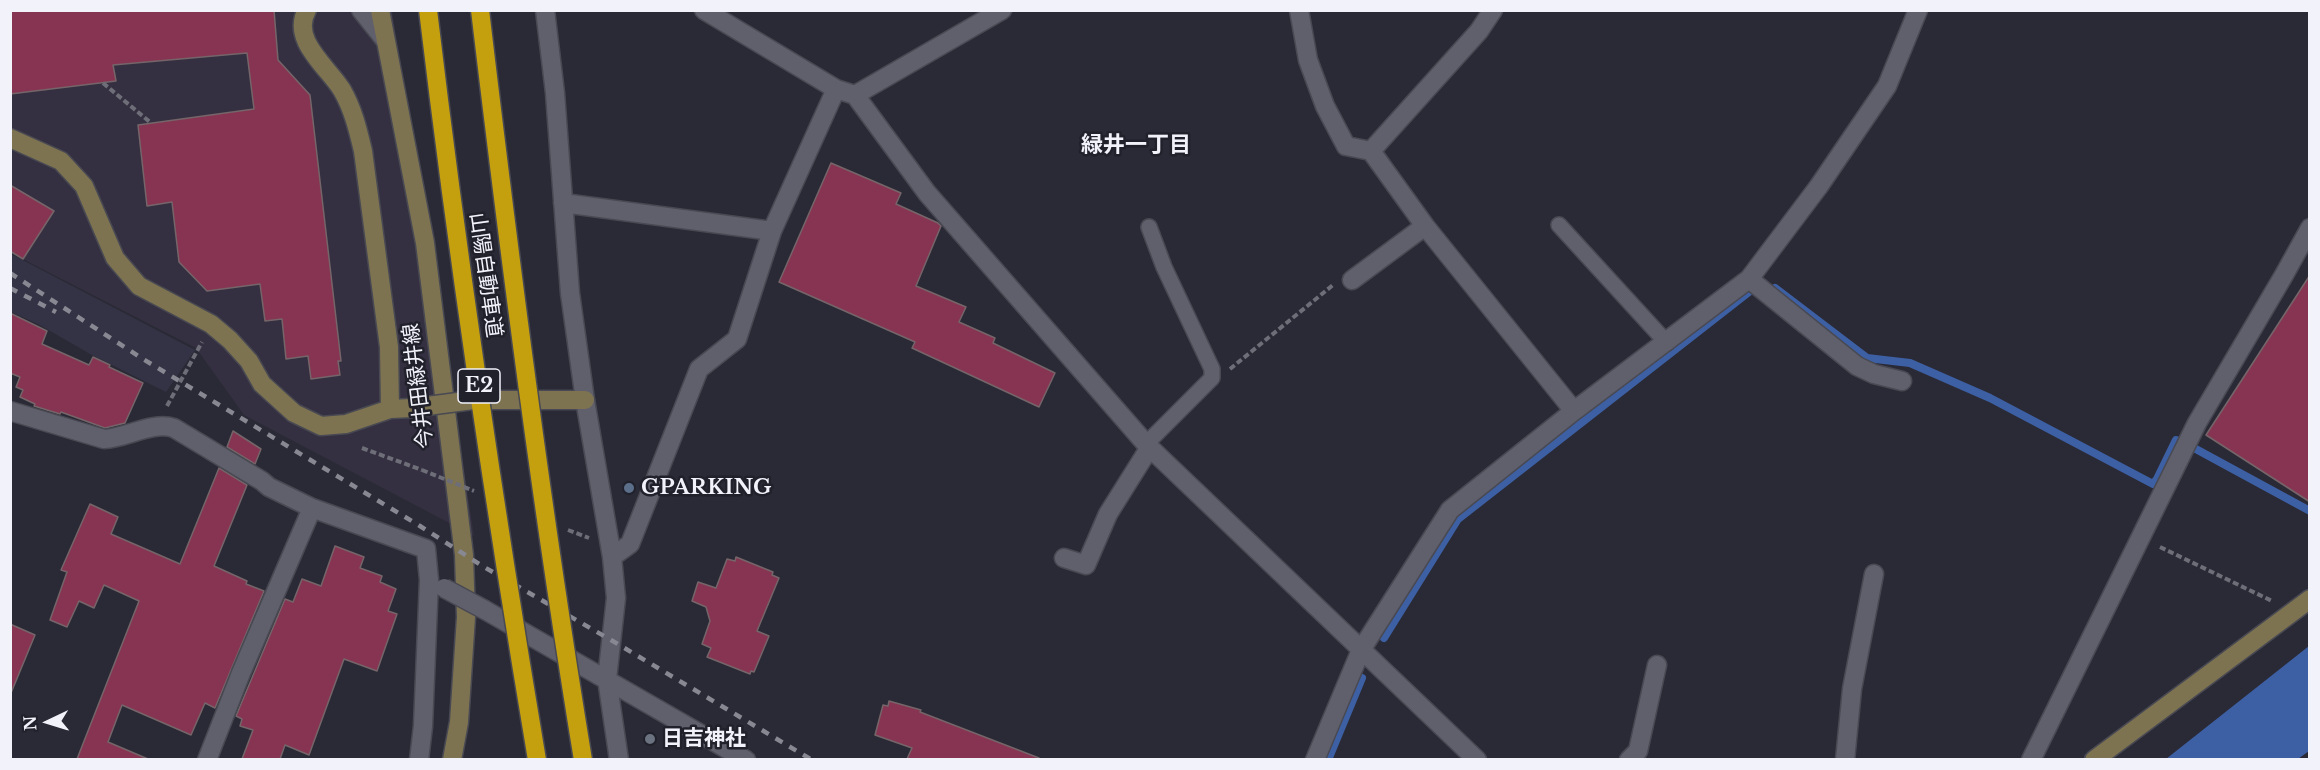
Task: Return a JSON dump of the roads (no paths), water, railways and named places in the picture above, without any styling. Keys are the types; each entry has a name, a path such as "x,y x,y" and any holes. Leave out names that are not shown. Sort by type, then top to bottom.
{"highway":[{"name":"山陽自動車道","path":"428,10 451,200 518,651 537,759"},
{"name":"山陽自動車道","path":"480,10 500,179 583,759"}],"street":[{"path":"307,10 302,19 304,38 342,90 357,124 363,152 389,347 390,409"},
{"path":"361,10 385,40"},
{"name":"今井田緑井線","path":"380,10 425,243 464,555 466,617 459,722 452,759"},
{"path":"545,10 555,93 570,293 585,400 612,557 616,598 607,678 620,759"},
{"path":"704,10 836,89 855,95 927,193 1148,445 1477,759"},
{"path":"855,95 1002,10"},
{"path":"1299,10 1308,60 1325,106 1346,146 1371,151 1425,226 1574,411"},
{"path":"1371,151 1479,31 1493,10"},
{"path":"1315,759 1361,650 1450,510 1574,411 1749,279 1819,186 1887,86 1918,10"},
{"path":"612,557 630,544 699,369 737,339 772,231 836,89"},
{"path":"10,138 61,161 84,186 115,258 139,286 211,324 249,361 262,384 294,412 321,426 346,424 390,409 473,400 585,400"},
{"path":"563,203 772,231"},
{"path":"1352,280 1425,226"},
{"path":"2031,759 2197,423 2310,228"},
{"path":"1749,279 1857,366 1874,374 1902,381"},
{"path":"10,411 104,439 118,438 163,424 174,428 269,487 312,508 426,549 437,584 419,759"},
{"path":"1064,558 1086,565 1108,514 1148,445"},
{"path":"207,759 241,673 312,508"},
{"path":"1845,759 1852,689 1874,574"},
{"path":"437,584 607,678 746,759"},
{"path":"2094,759 2310,599"},
{"path":"1629,759 1638,751 1657,665"}],"lane":[{"path":"1559,225 1667,343"},
{"path":"1148,445 1212,378 1212,369 1164,267 1149,227"}],"water":[{"path":"2309,646 2309,751 2298,759 2166,759"}],"waterway":[{"path":"1775,288 1867,358 1910,363 1990,398 2153,484 2176,440 2179,441"},
{"path":"1384,638 1458,519 1750,291"},
{"path":"2194,448 2310,511"},
{"path":"1328,760 1362,678"}],"railway":[{"path":"10,273 143,359 484,567 812,760"},
{"path":"10,288 56,312"}],"place":[{"name":"GPARKING","path":"629,488"},
{"name":"日吉神社","path":"650,739"}],"district":[{"name":"緑井一丁目","path":"1136,146"}]}
